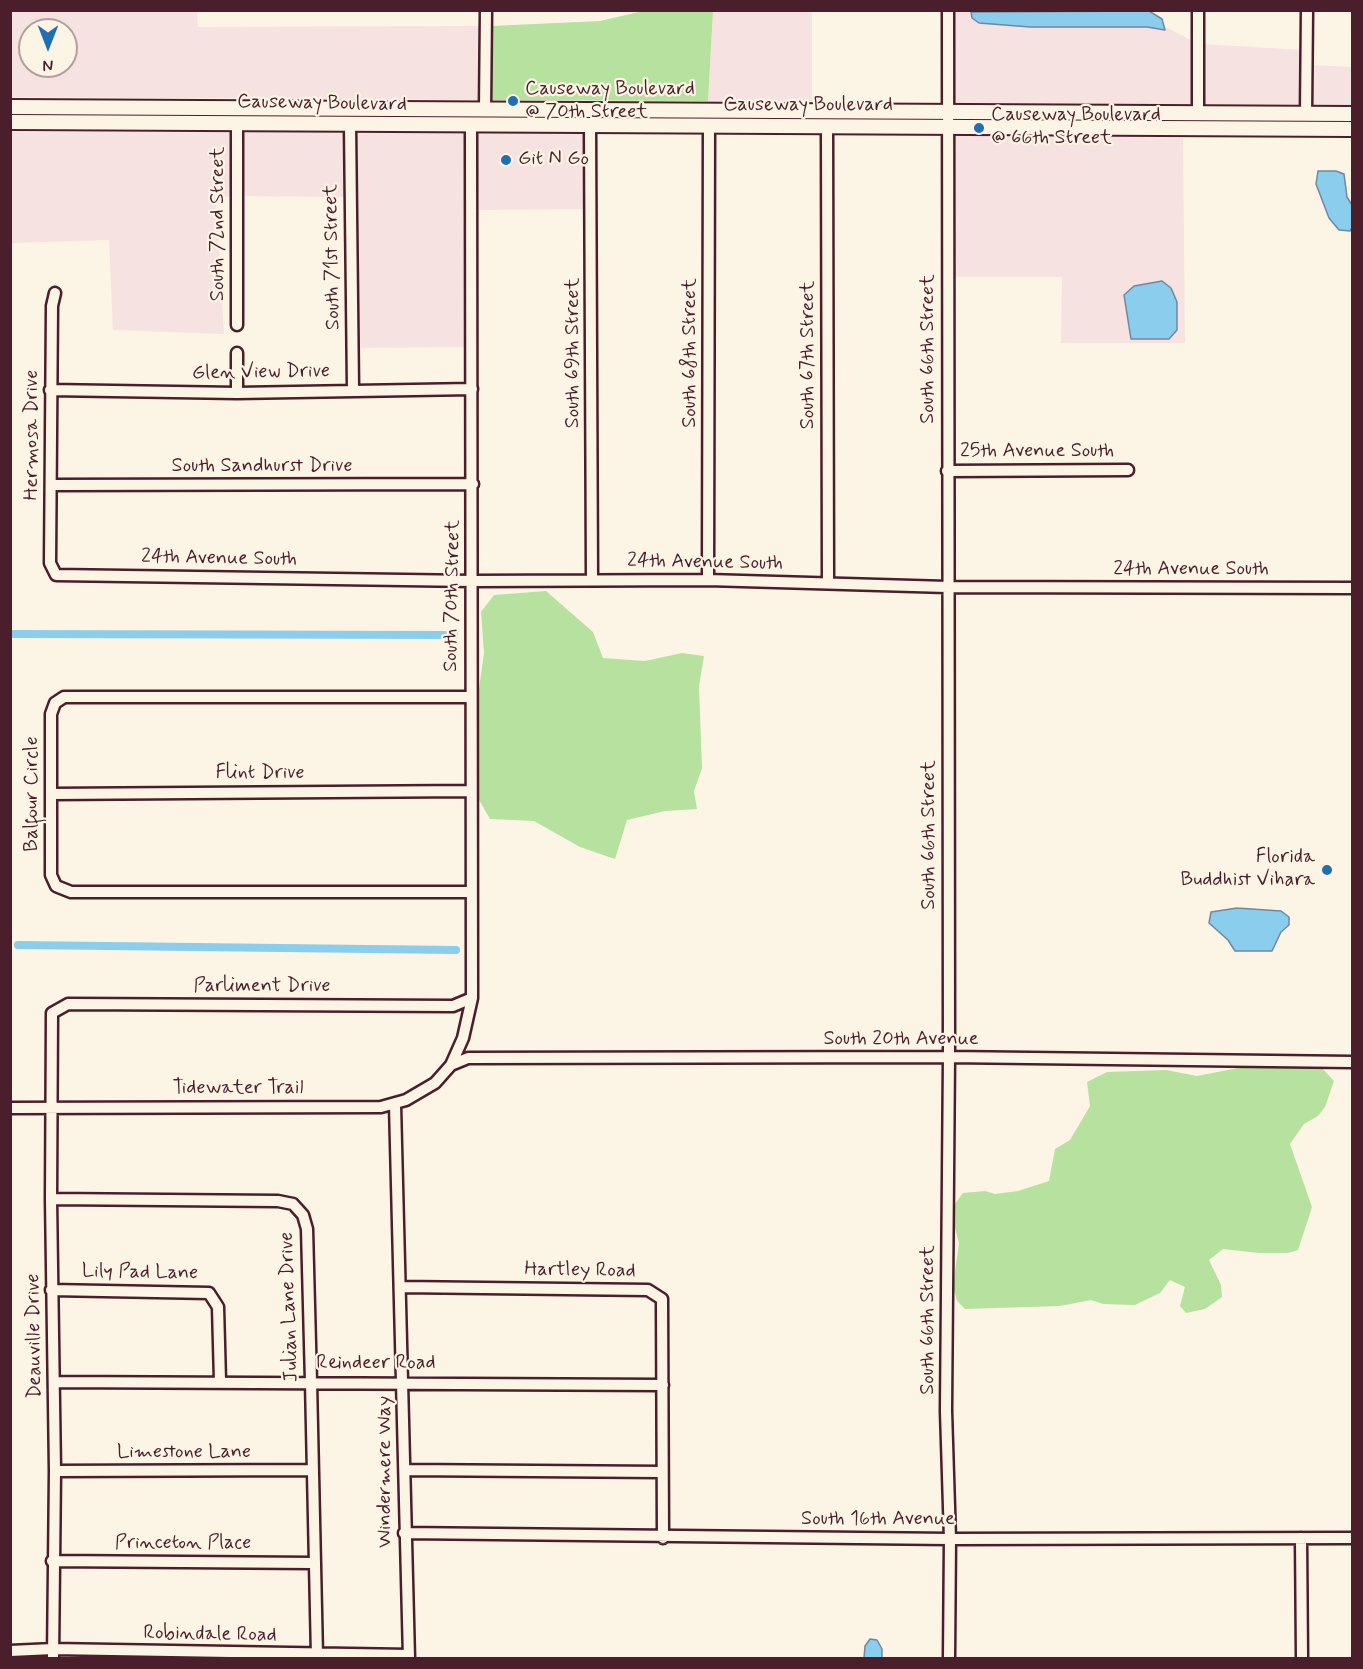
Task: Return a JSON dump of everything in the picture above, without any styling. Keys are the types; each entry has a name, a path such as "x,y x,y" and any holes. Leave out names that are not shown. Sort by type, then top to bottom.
{"main road":[{"name":"Causeway Boulevard","path":"10,107 478,110 948,119 1048,128 1353,129"},
{"path":"478,110 478,125"},
{"name":"Causeway Boulevard","path":"10,122 827,126 1113,113 1353,114"},
{"path":"1048,128 1068,120 1102,120 1113,113"}],"street":[{"path":"478,110 486,10"},
{"name":"South 66th Street","path":"948,10 949,1057 946,1411 950,1539 949,1659"},
{"path":"1198,10 1198,113"},
{"path":"1306,114 1307,10"},
{"path":"104,108 104,122"},
{"name":"South 72nd Street","path":"237,123 237,325"},
{"name":"South 71st Street","path":"350,125 353,389"},
{"name":"South 70th Street","path":"451,1065 463,1038 472,998 470,697 473,581 472,389 478,125"},
{"name":"South 69th Street","path":"590,125 592,580"},
{"name":"South 68th Street","path":"708,580 709,125"},
{"name":"South 67th Street","path":"827,126 828,583"},
{"name":"Hermosa Drive","path":"55,293 52,306 50,390 50,563 57,575"},
{"path":"237,353 237,393"},
{"name":"Glen View Drive","path":"50,390 237,393 353,389 472,389"},
{"name":"25th Avenue South","path":"947,471 1128,470"},
{"name":"South Sandhurst Drive","path":"51,486 473,484"},
{"name":"24th Avenue South","path":"57,575 473,581 708,580 947,587 1353,588"},
{"name":"Balfour Circle","path":"470,697 64,697 55,702 51,714 51,875 57,886 67,891 470,892"},
{"name":"Flint Drive","path":"51,794 470,791"},
{"name":"Parliment Drive","path":"52,1013 68,1004 453,1006 472,998"},
{"name":"Deauville Drive","path":"52,1013 51,1290 55,1471 52,1561 53,1654"},
{"name":"South 20th Avenue","path":"451,1065 468,1058 949,1057 1353,1062"},
{"name":"Tidewater Trail","path":"10,1108 371,1108 394,1105 435,1083 451,1065"},
{"name":"Windermere Way","path":"394,1105 406,1470 404,1533 409,1657"},
{"name":"Julian Lane Drive","path":"51,1199 278,1201 297,1207 303,1215 307,1229 314,1470 316,1656"},
{"name":"Hartley Road","path":"401,1287 648,1290 662,1299 663,1538"},
{"name":"Lily Pad Lane","path":"51,1290 208,1293 218,1307 220,1382"},
{"name":"Reindeer Road","path":"54,1382 663,1385"},
{"name":"Limestone Lane","path":"55,1471 314,1470"},
{"path":"406,1470 662,1472"},
{"name":"South 16th Avenue","path":"404,1533 663,1538 1353,1538"},
{"path":"1301,1538 1302,1659"},
{"name":"Princeton Place","path":"52,1561 314,1563"},
{"name":"Robindale Road","path":"10,1651 53,1654 409,1657"}],"shaded area":[{"path":"11,11 197,11 198,27 482,26 481,100 11,97"},
{"path":"713,11 812,11 812,101 708,101"},
{"path":"953,11 971,11 979,23 1030,27 1147,27 1164,30 1164,26 1194,42 1193,104 952,104"},
{"path":"1202,44 1303,50 1302,104 1202,104"},
{"path":"1311,65 1352,67 1352,105 1310,105"},
{"path":"478,131 590,133 592,209 474,210"},
{"path":"11,132 233,132 233,196 216,198 224,334 113,330 109,240 14,243 11,245"},
{"path":"241,132 346,132 347,197 241,196"},
{"path":"354,132 467,133 468,347 356,348"},
{"path":"964,132 1183,138 1185,343 1061,343 1062,277 950,277 953,134"}],"green space":[{"path":"643,11 713,11 708,101 492,100 491,26 600,21"},
{"path":"546,591 593,632 603,658 645,661 682,653 704,656 699,686 702,768 694,791 697,809 665,811 627,820 615,859 580,847 534,821 490,819 478,798 478,696 484,653 481,612 494,595"},
{"path":"1300,1065 1323,1069 1334,1081 1325,1107 1318,1116 1304,1124 1290,1144 1312,1207 1298,1250 1288,1253 1259,1253 1223,1249 1209,1260 1221,1285 1222,1297 1205,1309 1186,1313 1180,1306 1185,1287 1170,1280 1160,1293 1135,1305 1103,1304 1091,1300 1060,1306 965,1309 957,1301 953,1286 959,1243 953,1221 954,1205 963,1193 985,1191 995,1194 1018,1191 1049,1181 1055,1149 1070,1140 1090,1106 1087,1082 1107,1072 1166,1070 1197,1076 1243,1067"}],"water":[{"path":"1149,11 1162,19 1165,30 1147,27 1030,27 979,23 972,18 971,12"},
{"path":"1318,171 1336,171 1344,174 1347,197 1352,205 1350,231 1339,230 1329,218 1316,184"},
{"path":"1162,281 1171,288 1177,302 1177,330 1169,339 1131,339 1124,295 1134,286"},
{"path":"1237,908 1281,911 1289,917 1289,925 1281,932 1272,951 1235,951 1228,940 1209,923 1211,912"},
{"path":"870,1639 877,1640 882,1649 882,1658 864,1658 865,1646"}],"waterway":[{"path":"10,634 454,635"},
{"path":"18,945 456,950"}],"place":[{"name":"Causeway Boulevard @ 70th Street","path":"513,101"},
{"name":"Causeway Boulevard @ 66th Street","path":"979,128"},
{"name":"Git N Go","path":"506,160"},
{"name":"Florida Buddhist Vihara","path":"1327,870"}]}
